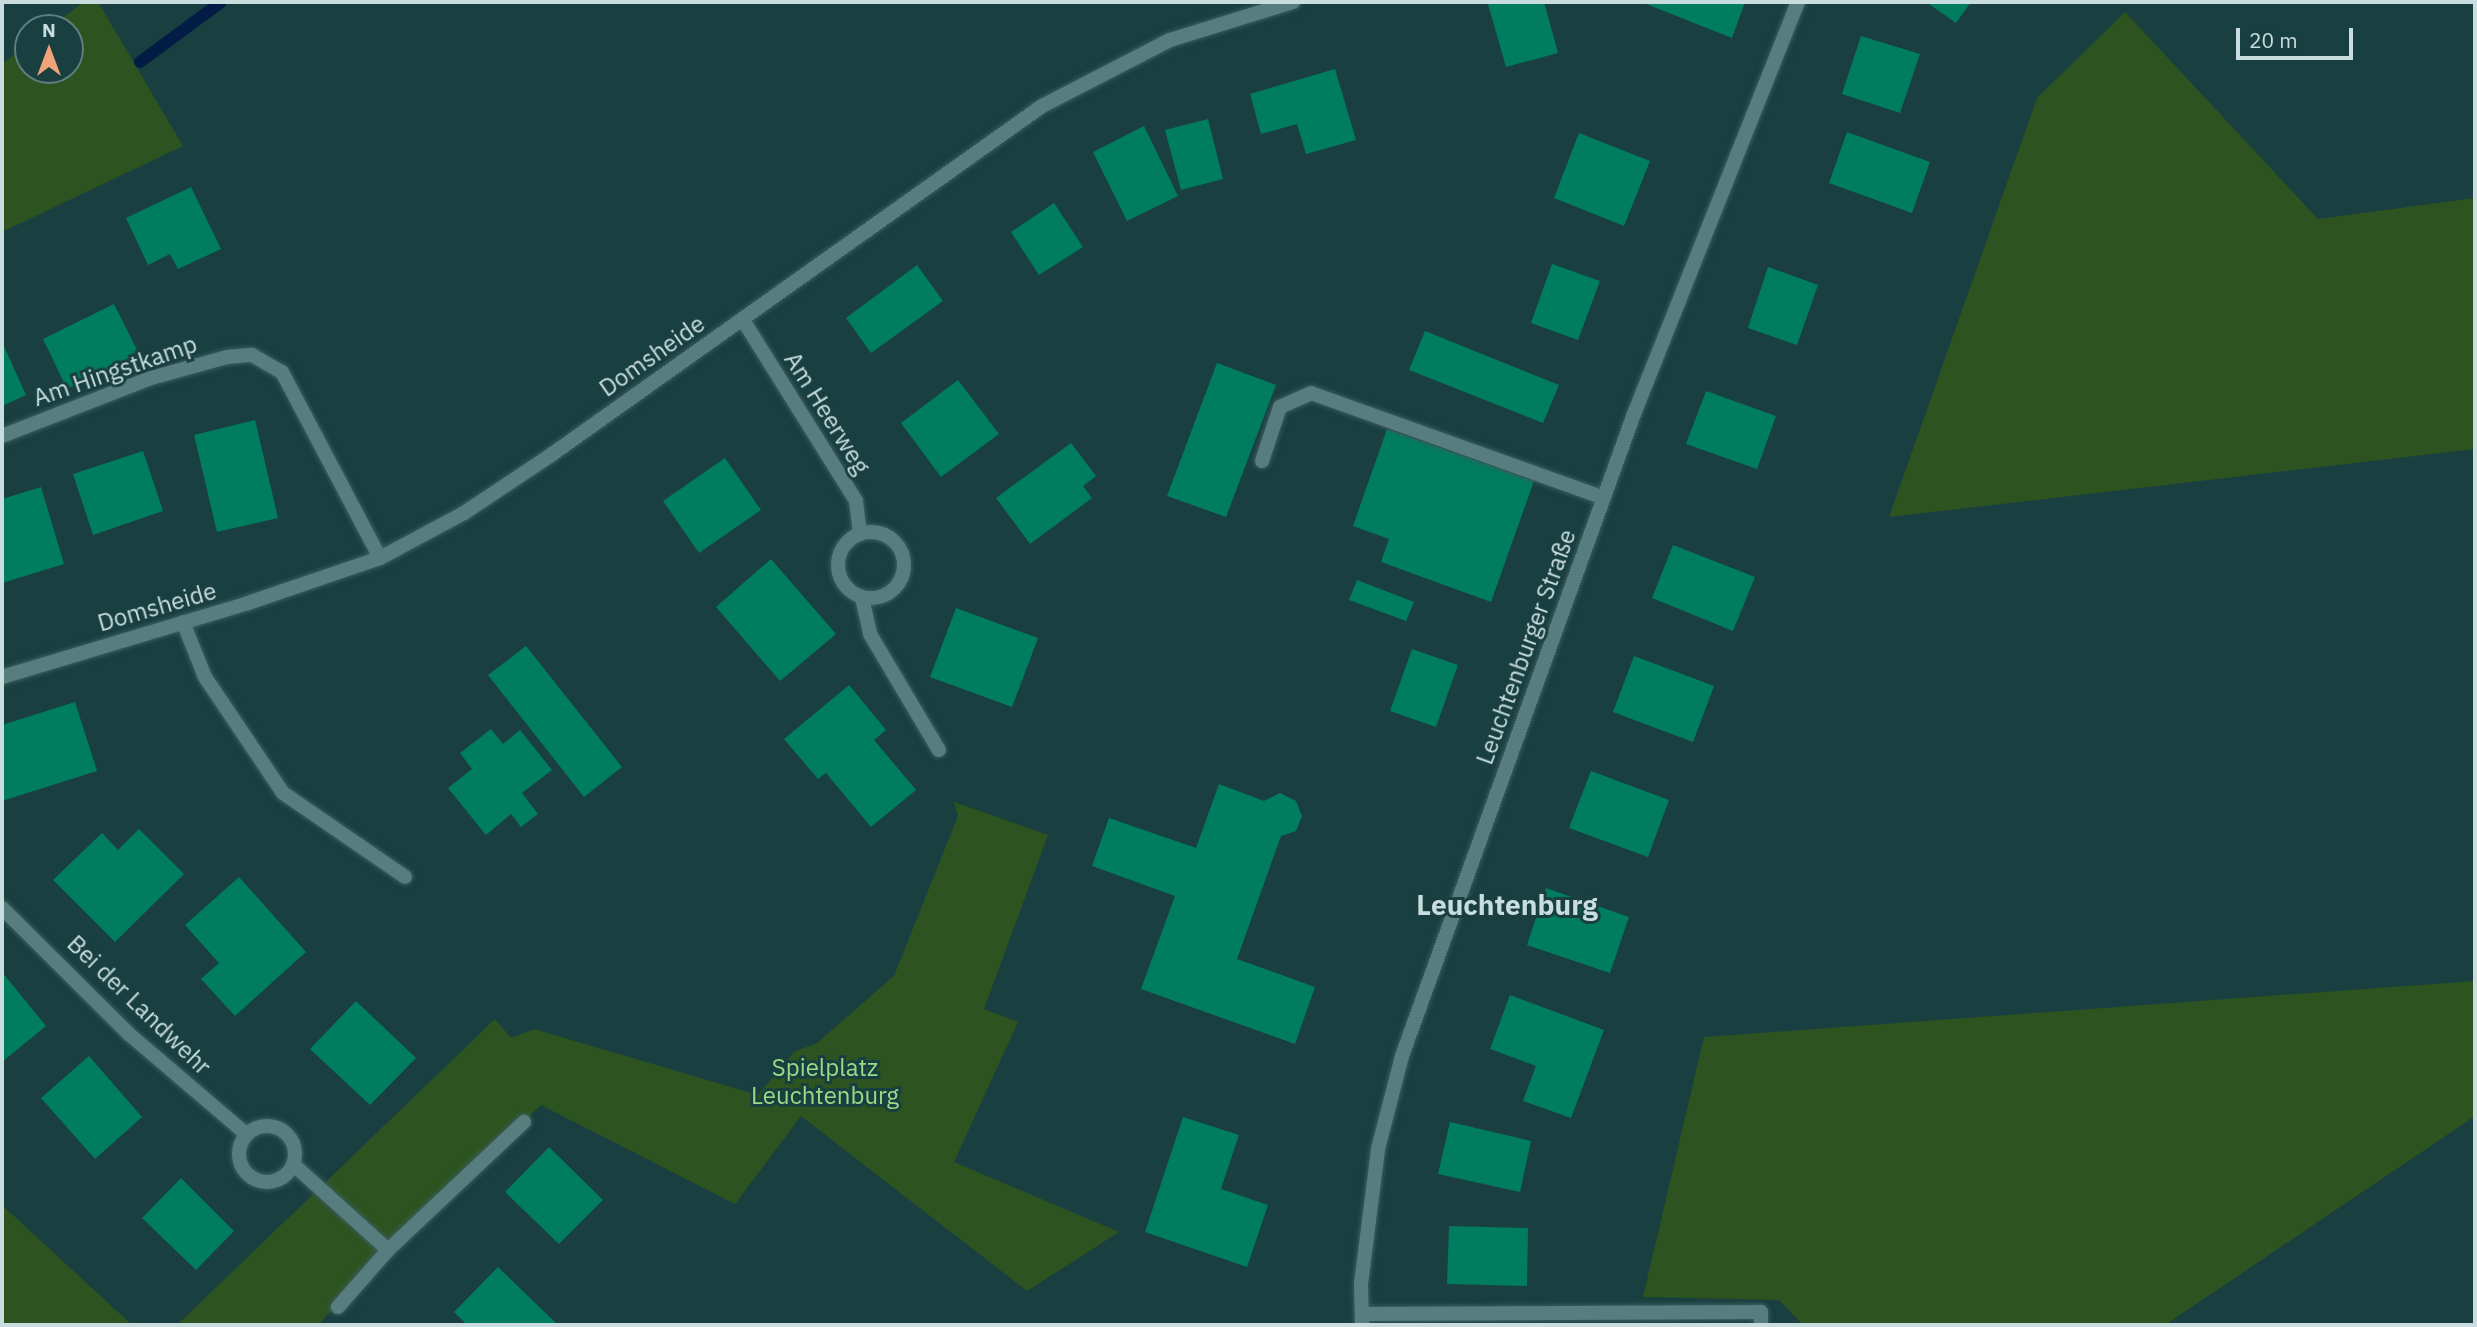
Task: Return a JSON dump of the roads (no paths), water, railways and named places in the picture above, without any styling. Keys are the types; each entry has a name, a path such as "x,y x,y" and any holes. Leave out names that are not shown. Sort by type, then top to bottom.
{"street":[{"name":"Domsheide","path":"2,677 380,558 464,513 743,320 1042,106 1170,40 1293,2"},
{"name":"Leuchtenburger Straße","path":"1363,1320 1361,1284 1378,1149 1402,1056 1604,498 1798,2"},
{"name":"Am Heerweg","path":"743,320 856,501 860,534"},
{"name":"Am Hingstkamp","path":"2,436 151,378 227,357 252,355 282,372 380,558"},
{"path":"1262,461 1280,407 1311,393 1604,498"},
{"path":"862,598 887,594 901,578 904,565 891,538 877,532 860,534 844,546 838,567 846,586 862,598 870,634 939,750"},
{"path":"183,622 205,677 283,793 405,877"},
{"name":"Bei der Landwehr","path":"2,908 129,1034 246,1134"},
{"path":"338,1307 388,1250 524,1122"},
{"path":"267,1125 278,1127 294,1144 294,1165 281,1179 267,1182 247,1175 238,1154 246,1134 267,1125"},
{"path":"294,1165 388,1250"},
{"path":"1363,1320 1761,1312 1761,1325"}],"waterway":[{"path":"140,62 221,2"}],"district":[{"name":"Leuchtenburg","path":"1507,905"}],"park label":[{"name":"Spielplatz Leuchtenburg","path":"825,1082"}]}
